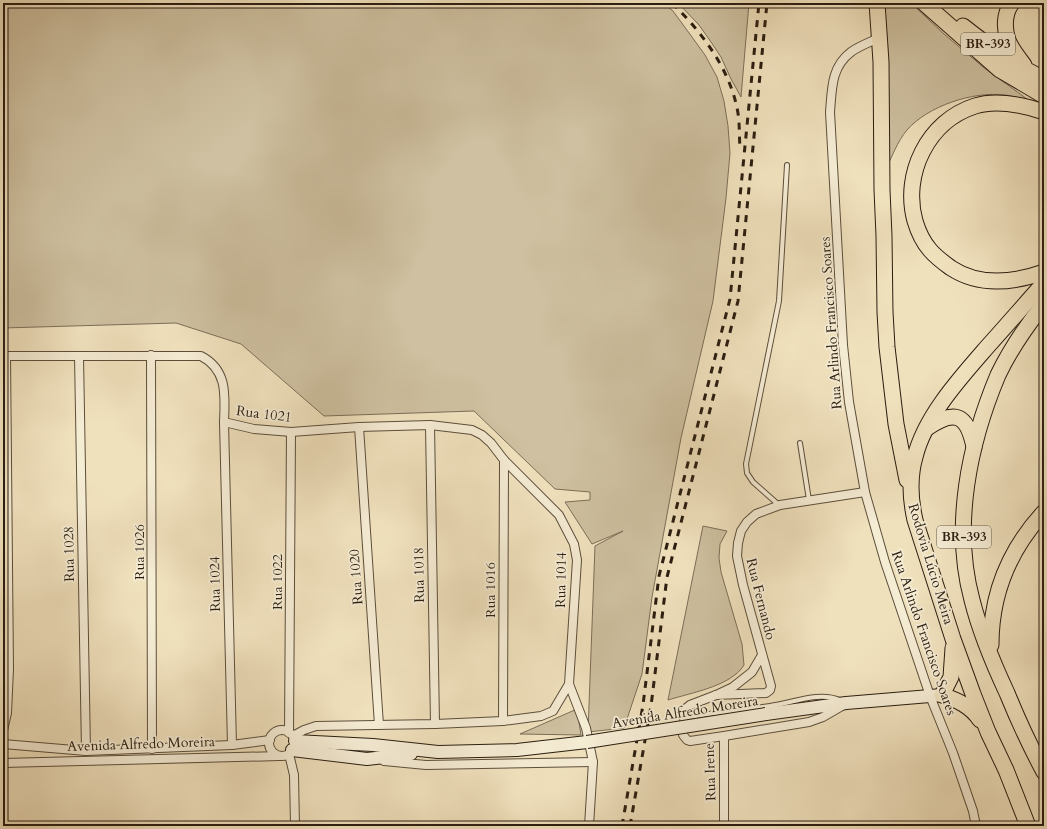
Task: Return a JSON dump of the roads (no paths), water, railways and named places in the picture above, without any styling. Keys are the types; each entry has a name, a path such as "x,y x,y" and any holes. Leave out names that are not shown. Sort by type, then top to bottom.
{"highway":[{"path":"877,3 881,62 882,190 887,347 896,424 911,501"},
{"path":"924,3 1000,70 1044,96"},
{"name":"BR-393","path":"937,3 975,35 1028,71 1044,79"},
{"path":"1012,3 1008,8 1005,24 1008,41 1028,71"},
{"path":"1044,112 1011,104 995,103 976,106 959,113 940,128 929,141 919,158 913,178 911,197 913,211 922,239 942,262 956,271 971,278 986,281 1017,280 1044,272"},
{"name":"Rodovia Lúcio Meira","path":"1028,826 1006,770 988,732 953,639 911,501 911,476 915,455 935,412 961,377 1044,283"},
{"name":"Rodovia Lúcio Meira","path":"1044,304 1035,315 999,374 987,404 974,447 965,499 964,543 972,599 991,658 1028,742 1044,772"},
{"path":"927,428 945,418 954,416 966,423 970,431 974,447"},
{"path":"991,658 991,629 1002,576 1022,541 1044,512"},
{"path":"953,639 953,669 951,677 936,696 962,703 978,717 988,732"}],"street":[{"name":"Rua Arlindo Francisco Soares","path":"879,38 852,51 836,70 832,85 830,112 843,345 849,402 865,492 884,562 936,696 953,753 973,811 976,826"},
{"name":"Rua 1026","path":"151,355 152,749"},
{"name":"Rua 1021","path":"4,356 202,356 211,361 217,368 222,380 225,397 224,422 254,429 291,432 359,427 430,425"},
{"path":"3,730 7,713 4,356"},
{"name":"Rua 1028","path":"79,356 86,751"},
{"name":"Rua 1024","path":"224,422 232,745"},
{"name":"Rua 1014","path":"430,425 472,430 482,435 491,443 504,460 559,515 574,544 577,560 569,684 586,728 593,762 589,826"},
{"name":"Rua 1018","path":"430,425 435,724"},
{"name":"Rua 1020","path":"359,427 379,725"},
{"name":"Rua 1022","path":"291,432 292,743 295,826"},
{"name":"Rua 1016","path":"503,720 504,460"},
{"name":"Rua Fernando","path":"716,695 766,693 770,690 771,686 737,556 741,531 747,522 756,514 780,505 865,492"},
{"path":"684,718 685,709 687,707 733,687 743,680 752,672 762,655"},
{"path":"279,756 271,750 269,745 275,732 280,730 292,743 304,730 316,726 435,724 541,716 553,711 569,684"},
{"name":"Avenida Alfredo Moreira","path":"367,759 435,752 517,750 551,747 846,703 936,696"},
{"path":"724,736 809,722 823,717 846,703"},
{"name":"Rua Irene","path":"684,718 683,735 687,740 690,741 724,736 724,826"},
{"name":"Avenida Alfredo Moreira","path":"3,744 86,751 232,745 270,740"},
{"name":"Avenida Alfredo Moreira","path":"3,763 279,756 292,743 373,745 435,752"},
{"name":"Avenida Alfredo Moreira","path":"292,743 367,759 426,765 593,762"}],"lane":[{"path":"780,505 753,482 747,473 746,464 779,301 787,165"},
{"path":"800,443 809,500"},
{"path":"684,718 772,706 806,698 832,697 846,703"}],"railway":[{"path":"672,3 703,38 721,65 728,79 738,113 740,148"},
{"path":"622,826 643,705 659,576 730,299 759,3"},
{"path":"630,826 651,706 667,577 738,301 767,3"}]}
